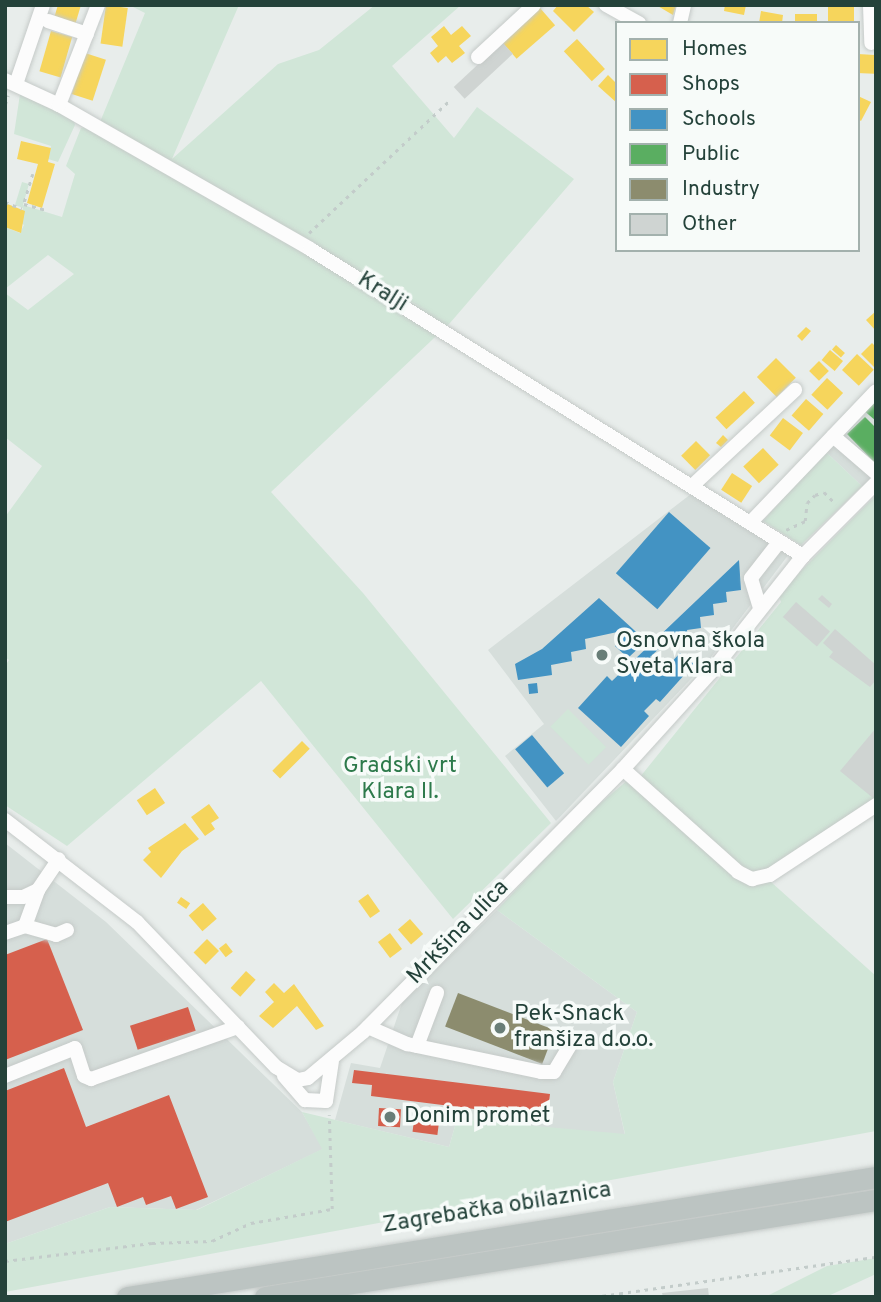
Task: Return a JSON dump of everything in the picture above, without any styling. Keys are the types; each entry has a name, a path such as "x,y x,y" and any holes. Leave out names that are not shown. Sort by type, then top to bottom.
{"highway":[{"name":"Zagrebačka obilaznica","path":"127,1297 876,1177"},
{"name":"Zagrebačka obilaznica","path":"265,1297 876,1200"}],"street":[{"path":"10,86 43,5"},
{"path":"59,105 98,5"},
{"path":"478,57 534,5"},
{"path":"606,5 635,21"},
{"path":"868,43 870,5"},
{"path":"48,21 87,34"},
{"name":"Kralji","path":"10,86 59,105 299,242 803,556"},
{"path":"692,486 795,390"},
{"path":"750,523 876,391"},
{"path":"833,436 876,473"},
{"name":"Mrkšina ulica","path":"276,1067 298,1080 332,1061 368,1027 623,769 711,673 803,556 876,483"},
{"path":"760,608 751,578 776,540"},
{"path":"623,769 738,872 752,878 770,875 876,805"},
{"path":"5,820 59,859 163,946 304,1100 326,1101 332,1061"},
{"path":"25,926 38,890 59,859"},
{"path":"5,897 23,897 38,890"},
{"path":"5,933 25,926 56,935 67,930"},
{"path":"417,1046 437,993"},
{"path":"5,1076 75,1048 84,1076 91,1079 238,1027"},
{"path":"368,1027 417,1046 541,1072 554,1072 570,1045"}],"path":[{"path":"5,105 10,86"},
{"path":"299,242 451,99"},
{"path":"33,174 24,204 47,210"},
{"path":"5,202 22,209"},
{"path":"776,540 780,531 800,527 815,495 824,492 841,508"},
{"path":"5,1261 152,1242 212,1241 251,1223 332,1209 326,1101"},
{"path":"594,1297 625,1295 876,1256"}],"shaded area":[{"path":"876,394 876,476 864,488 825,451"},
{"name":"Osnovna škola Sveta Klara","path":"691,494 789,554 708,661 556,821 505,756 544,724 488,650"},
{"path":"5,843 106,922 302,1112 323,1149 196,1210 110,1207 5,1244"},
{"path":"497,910 637,1012 613,1082 625,1135 457,1119 449,1147 335,1120 351,1063 380,1068 402,1003"}],"green space":[{"name":"Gradski vrt Klara II.","path":"129,5 239,5 172,159 278,64 319,50 375,5 461,5 392,66 454,138 477,107 574,179 450,323 271,492 363,593 551,823 453,919 261,681 67,846 5,805 5,666 9,660 5,657 5,517 42,466 5,437 5,293 28,310 74,274 48,255 5,289 5,227 20,233 24,225 20,222 23,208 15,205 22,182 29,184 23,205 62,217 75,174 66,166 81,128 86,127 429,312 100,122 145,13"},
{"path":"20,94 73,119 75,125 58,162 48,159 51,146 14,134"},
{"path":"825,451 862,486 801,545 763,521"},
{"path":"876,495 876,813 771,882 876,976 876,1131 5,1292 5,1244 110,1207 197,1210 322,1149 302,1112 449,1147 457,1119 625,1134 613,1082 637,1012 497,910 584,817 629,779 755,886 769,882 749,873 640,777 781,602 779,596 792,580"},
{"path":"568,709 606,747 589,765 550,727"},
{"path":"876,1258 876,1274 826,1297 765,1297 827,1266"}],"building: Homes":[{"path":"58,5 81,5 75,25 54,18"},
{"path":"106,5 128,8 122,47 101,44"},
{"path":"558,5 586,5 594,12 574,32 553,11"},
{"path":"656,5 676,5 673,15"},
{"path":"725,5 746,5 744,15 724,11"},
{"path":"828,5 854,5 854,21 828,21"},
{"path":"540,8 555,25 517,59 502,41"},
{"path":"761,11 783,15 782,21 759,21"},
{"path":"795,14 817,14 817,21 795,21"},
{"path":"444,26 451,35 462,26 471,36 459,46 465,53 452,63 446,56 438,63 430,53 438,46 431,37"},
{"path":"51,31 72,37 61,77 39,71"},
{"path":"577,39 605,69 592,81 564,51"},
{"path":"85,53 106,60 93,101 72,94"},
{"path":"860,54 875,55 874,74 860,73"},
{"path":"608,75 615,82 615,101 598,86"},
{"path":"860,97 871,102 860,120"},
{"path":"21,141 51,148 48,162 55,164 42,208 27,203 38,164 17,159"},
{"path":"5,203 25,211 21,233 5,227"},
{"path":"876,311 876,331 866,320"},
{"path":"806,327 811,331 802,341 797,336"},
{"path":"872,343 876,347 874,367 861,354"},
{"path":"836,345 845,353 841,357 832,349"},
{"path":"830,350 843,361 835,371 822,360"},
{"path":"857,354 874,370 859,386 842,370"},
{"path":"776,358 796,378 777,397 757,377"},
{"path":"819,361 829,371 819,381 809,371"},
{"path":"827,378 843,393 827,410 811,395"},
{"path":"744,391 755,403 726,429 715,418"},
{"path":"806,399 823,414 809,431 792,416"},
{"path":"783,418 803,433 790,451 770,436"},
{"path":"723,435 728,440 721,447 716,443"},
{"path":"696,441 710,455 695,470 681,456"},
{"path":"763,448 779,465 759,483 743,466"},
{"path":"732,473 752,486 741,503 721,490"},
{"path":"302,741 310,749 280,778 272,771"},
{"path":"155,788 165,803 147,815 137,800"},
{"path":"209,804 219,818 211,823 215,829 205,836 191,817"},
{"path":"185,823 199,839 182,851 161,878 143,860 151,852 148,848"},
{"path":"368,894 380,911 370,918 358,901"},
{"path":"181,897 190,903 186,909 177,903"},
{"path":"203,903 217,919 202,931 189,915"},
{"path":"410,919 423,934 411,945 398,929"},
{"path":"390,933 402,949 390,958 378,942"},
{"path":"207,939 219,951 206,964 194,952"},
{"path":"226,943 233,952 226,957 219,949"},
{"path":"246,971 256,980 240,997 231,988"},
{"path":"274,983 284,993 294,984 324,1026 316,1030 297,1006 273,1028 259,1016 274,1002 265,992"}],"building: Shops":[{"path":"47,939 83,1030 5,1060 5,955"},
{"path":"188,1007 196,1031 138,1050 130,1026"},
{"path":"64,1068 86,1127 169,1095 208,1197 176,1209 171,1196 146,1205 143,1197 117,1207 108,1183 5,1222 5,1091"},
{"path":"354,1070 550,1094 547,1118 371,1096 372,1085 352,1083"},
{"name":"Donim promet","path":"379,1108 401,1109 400,1127 378,1126"},
{"path":"415,1112 440,1115 437,1135 413,1132"}],"building: Schools":[{"path":"669,512 711,548 657,609 616,573"},
{"path":"739,560 741,590 726,592 727,602 713,604 714,615 700,617 701,628 687,630 689,641 673,644 672,637 650,657 667,667 680,653 694,664 660,702 656,699 644,711 649,716 621,747 578,708 607,676 612,681"},
{"path":"599,598 646,641 628,658 615,646 626,635 622,631 585,639 586,649 571,652 572,661 551,665 552,675 518,680 515,664 542,649"},
{"path":"537,683 538,693 529,694 528,684"},
{"path":"532,735 564,773 547,787 515,749"}],"building: Public":[{"path":"876,394 876,421 862,409"},
{"path":"865,417 876,428 876,464 847,434"}],"building: Industry":[{"name":"Pek-Snack franšiza d.o.o.","path":"458,993 555,1030 542,1064 445,1027"}],"building: Other":[{"path":"502,42 513,54 465,99 454,87"},
{"path":"822,595 832,604 829,608 818,599"},
{"path":"796,602 830,632 817,647 783,617"},
{"path":"835,629 876,665 876,680 870,687 829,657 833,652 823,643"},
{"path":"876,728 876,795 873,798 840,771"},
{"path":"708,1288 709,1297 663,1297 662,1293"}],"place":[{"name":"Osnovna škola Sveta Klara","path":"602,655"},
{"name":"Pek-Snack franšiza d.o.o.","path":"500,1028"},
{"name":"Donim promet","path":"390,1117"}]}
